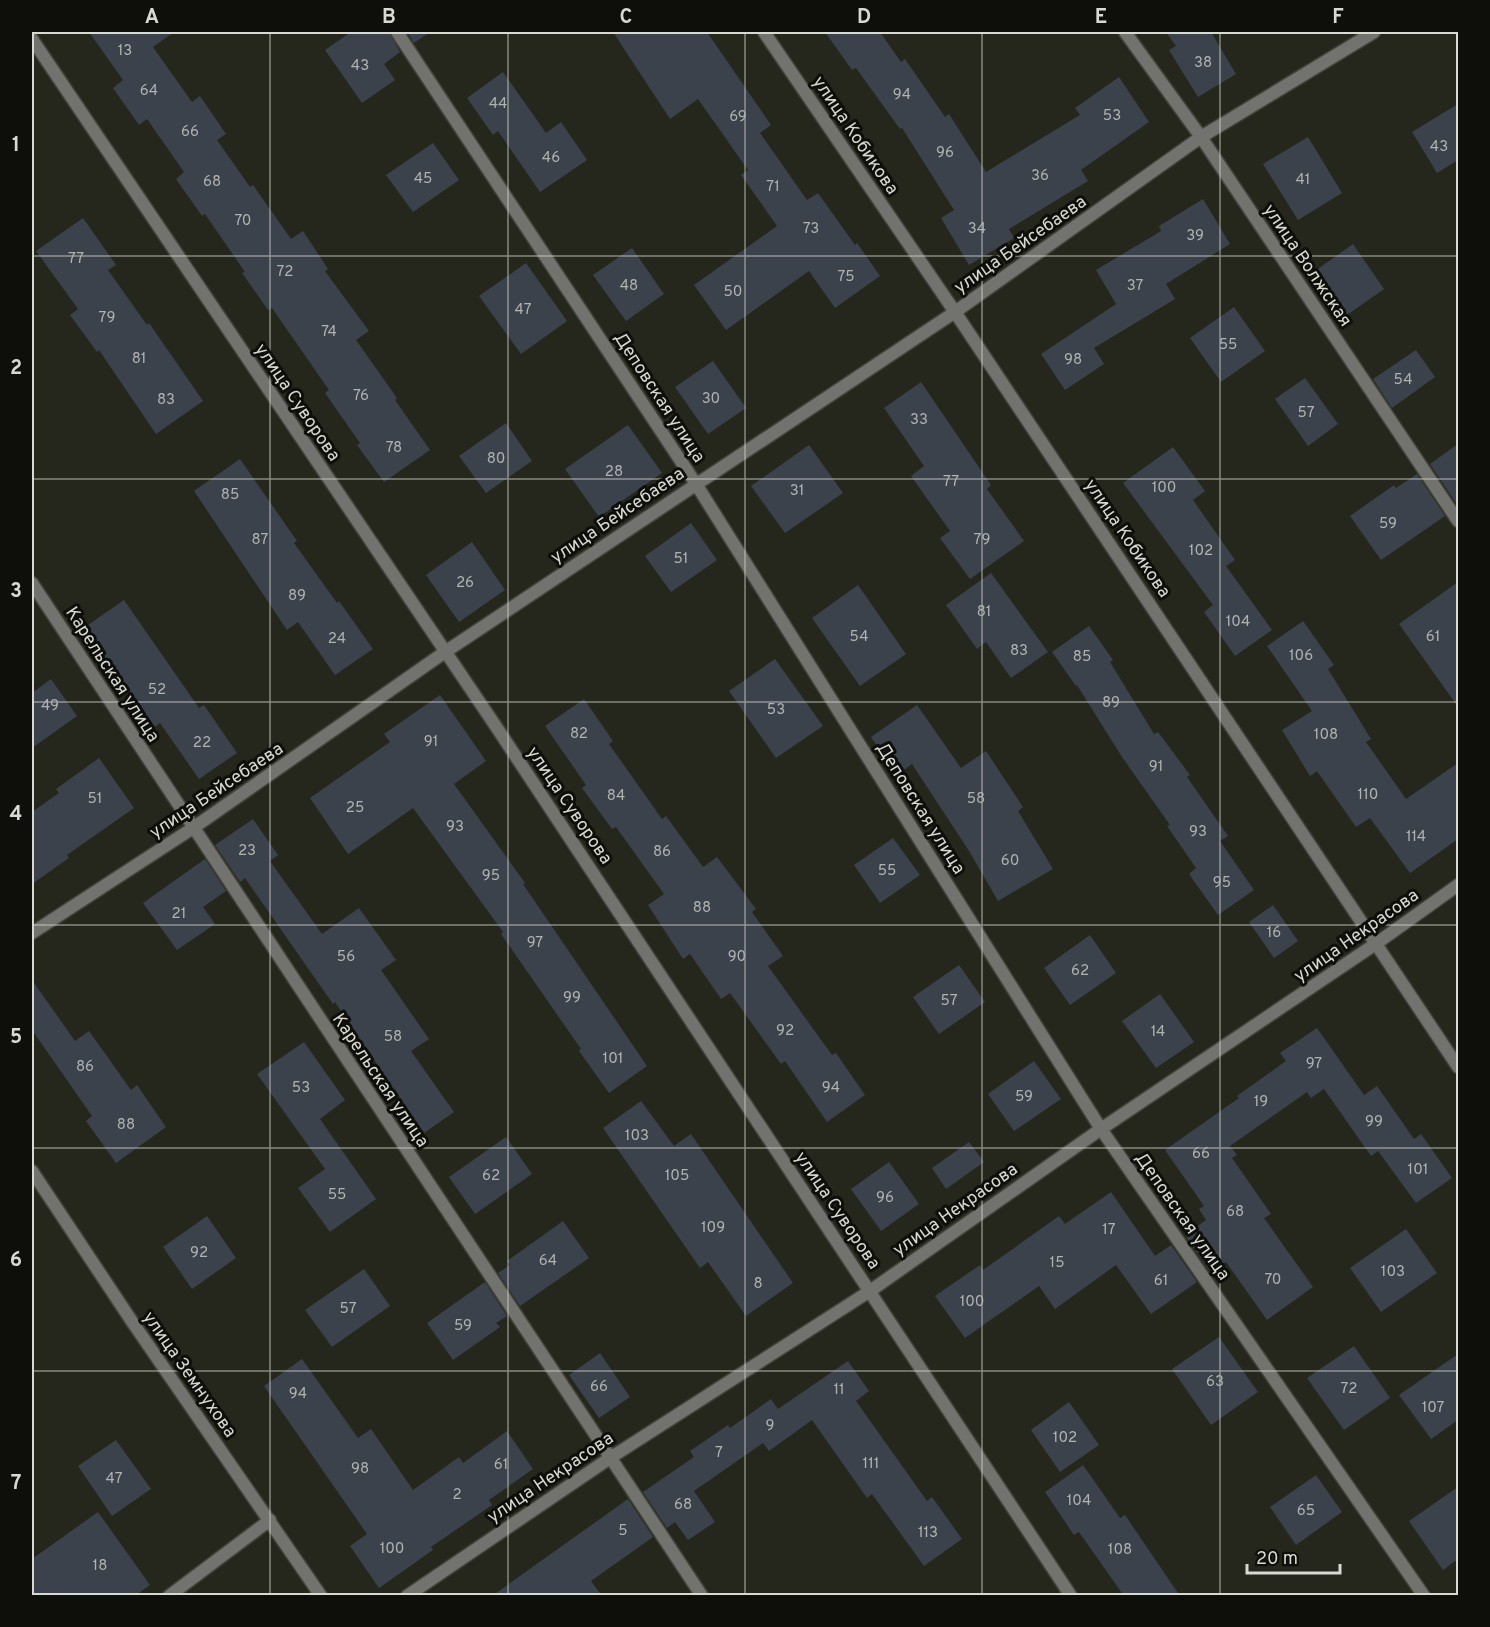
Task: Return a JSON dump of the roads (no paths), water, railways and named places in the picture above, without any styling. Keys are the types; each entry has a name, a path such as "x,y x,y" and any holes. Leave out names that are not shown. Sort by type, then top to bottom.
{"street":[{"name":"Деповская улица","path":"397,32 696,484 1101,1129 1424,1596"},
{"name":"улица Кобикова","path":"764,32 955,312 1458,1067"},
{"name":"улица Волжская","path":"1125,32 1201,137 1458,521"},
{"name":"улица Бейсебаева","path":"32,933 193,828 445,652 955,312 1201,137 1374,32"},
{"name":"улица Суворова","path":"32,39 445,652 1071,1596"},
{"name":"Карельская улица","path":"32,583 702,1596"},
{"name":"улица Некрасова","path":"407,1596 610,1458 870,1290 1101,1129 1377,943 1458,885"},
{"name":"улица Земнухова","path":"32,1171 133,1323 321,1596"},
{"path":"169,1596 270,1520"}]}
